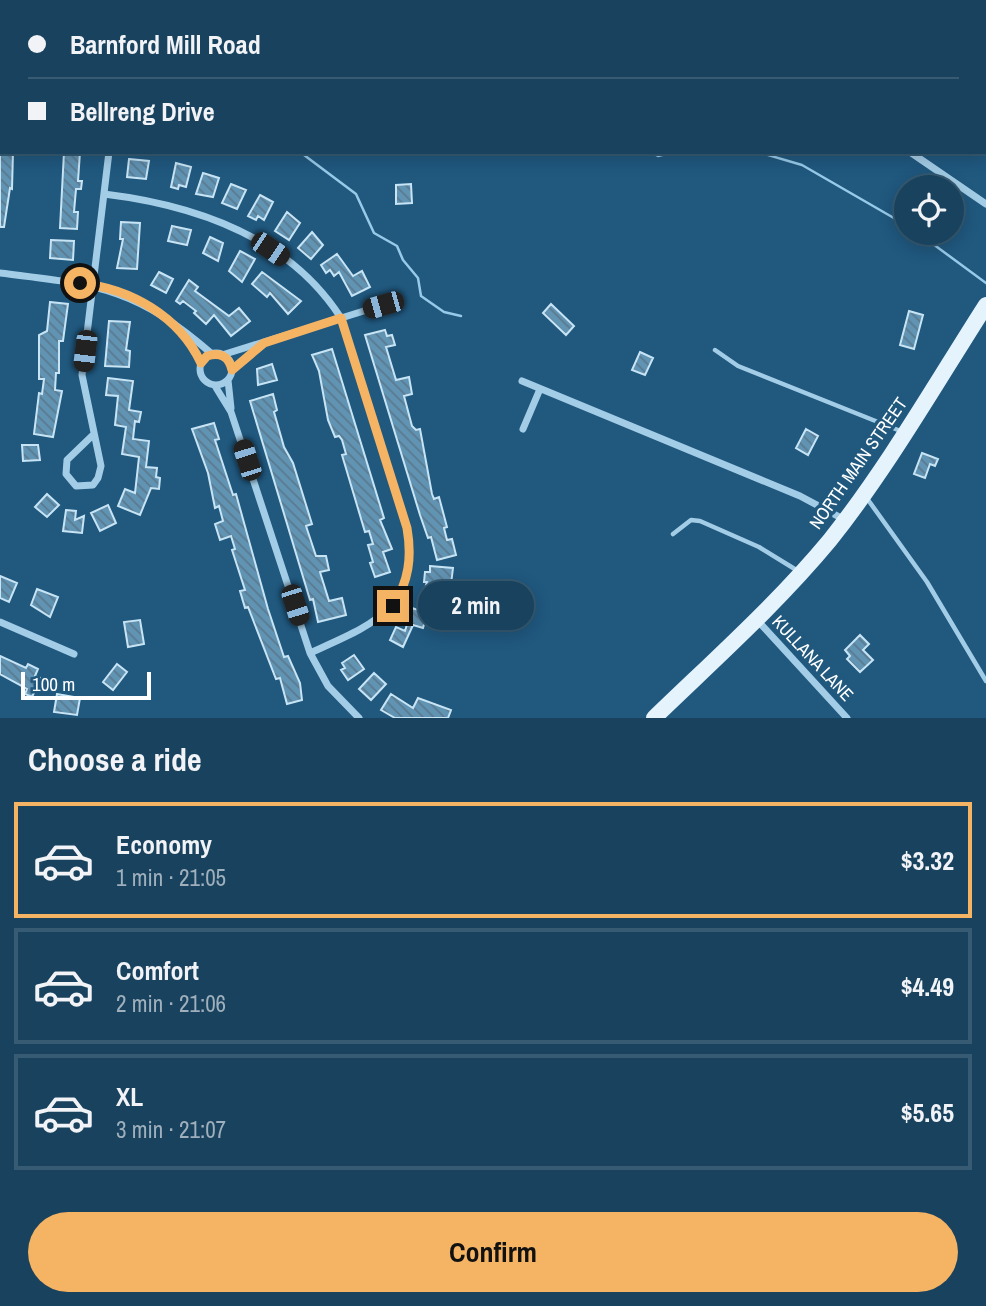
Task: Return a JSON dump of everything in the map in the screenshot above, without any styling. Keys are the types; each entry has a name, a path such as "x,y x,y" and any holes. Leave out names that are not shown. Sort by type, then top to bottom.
{"main road":[{"name":"NORTH MAIN STREET","path":"654,718 756,619 845,520 986,305"}],"street":[{"path":"94,434 67,460 66,474 76,486 93,485 99,478 101,466 82,375 109,154"},
{"path":"913,154 986,204"},
{"path":"104,194 181,207 254,238 314,284 341,318 407,528 410,561 401,594 382,617 310,653"},
{"path":"0,273 92,284 143,302 212,354 228,358 232,370"},
{"path":"222,355 383,305"},
{"path":"178,327 201,363 200,375 215,386 232,412"},
{"path":"264,343 232,370 228,380 232,412 310,653 328,686 359,718"},
{"path":"201,363 212,354"},
{"path":"215,386 228,380"},
{"path":"522,381 800,496 845,520"},
{"path":"523,429 540,388"},
{"name":"KULLANA LANE","path":"756,619 847,718"},
{"path":"0,622 74,654"}],"lane":[{"path":"715,350 738,366 904,433"},
{"path":"864,494 927,582 986,681"},
{"path":"673,534 691,520 700,521 759,547 789,563 800,573"}],"building":[{"path":"0,154 13,154 12,189 10,188 4,227 0,227"},
{"path":"64,154 80,154 78,181 82,181 81,189 76,189 74,212 78,212 77,229 60,228"},
{"path":"129,159 149,161 146,179 127,177"},
{"path":"176,163 191,167 186,187 179,185 178,189 171,187"},
{"path":"203,173 219,178 213,197 196,194"},
{"path":"231,184 246,190 237,209 222,203"},
{"path":"411,184 412,203 396,204 396,185"},
{"path":"260,195 273,202 264,220 258,216 256,220 248,216"},
{"path":"287,212 300,223 289,240 275,231"},
{"path":"121,222 140,223 137,269 117,268 123,239 120,239"},
{"path":"172,226 191,230 187,245 168,241"},
{"path":"312,232 323,245 311,259 298,248"},
{"path":"210,237 223,243 218,261 203,253"},
{"path":"51,240 74,241 73,260 50,258"},
{"path":"240,251 255,259 242,282 229,271"},
{"path":"337,254 353,276 362,271 370,287 352,296 339,272 334,276 330,270 326,273 321,265"},
{"path":"159,272 173,279 166,293 151,285"},
{"path":"262,272 301,301 288,314 270,293 267,297 252,284"},
{"path":"189,280 198,287 195,291 229,316 239,308 250,321 231,336 214,315 206,324 194,313 196,311 183,301 180,304 176,301"},
{"path":"50,302 68,304 63,341 59,341 59,373 56,373 55,390 62,391 53,437 34,434 39,393 42,394 44,379 39,379 39,335 47,331"},
{"path":"551,304 574,326 566,335 543,313"},
{"path":"909,311 923,315 914,349 900,345"},
{"path":"109,321 130,322 126,350 130,351 129,367 105,366"},
{"path":"385,330 387,336 392,335 395,345 386,347 396,380 409,377 412,394 404,396 412,426 416,430 420,429 432,494 434,499 439,497 447,527 444,528 447,540 452,539 456,555 437,560 431,537 428,538 420,515 365,335"},
{"path":"332,349 384,518 380,520 392,549 383,552 390,572 375,577 368,545 373,544 369,531 365,532 342,455 346,454 342,440 339,436 335,437 328,420 319,371 312,355"},
{"path":"640,352 653,358 645,375 632,370"},
{"path":"272,364 277,380 258,385 257,369"},
{"path":"108,378 133,381 129,410 141,412 139,422 135,421 133,439 149,441 146,467 157,468 156,477 160,478 159,489 151,488 140,515 118,506 125,489 135,493 139,457 122,454 126,427 115,425 118,396 106,395"},
{"path":"273,394 277,410 274,412 284,447 293,463 312,524 306,526 316,556 326,556 329,570 320,572 329,601 342,598 346,615 318,622 313,599 310,600 250,401"},
{"path":"214,423 219,439 215,440 233,495 236,494 268,609 284,657 288,656 300,683 302,700 287,704 280,678 276,679 248,607 245,608 240,591 245,590 232,550 235,549 231,536 220,540 215,524 223,521 219,506 215,508 208,473 192,429"},
{"path":"806,429 818,436 808,455 796,448"},
{"path":"22,445 38,445 40,460 23,461"},
{"path":"922,453 938,459 935,466 930,464 925,478 914,474"},
{"path":"47,494 59,505 47,517 35,507"},
{"path":"108,505 116,523 100,531 91,513"},
{"path":"66,510 76,511 75,520 84,516 82,533 63,531"},
{"path":"430,566 453,568 451,584 443,606 439,605 438,609 429,607 423,628 413,625 403,647 390,640 396,627 405,631 412,608 418,610 427,582 424,582 425,572 430,572"},
{"path":"0,576 17,583 9,602 0,598"},
{"path":"37,589 58,597 50,617 31,605"},
{"path":"140,620 144,644 128,647 124,622"},
{"path":"860,635 869,644 863,650 873,660 860,672 847,659 850,656 845,650"},
{"path":"354,655 364,669 348,680 341,670 345,668 342,663"},
{"path":"0,656 26,668 28,664 38,669 35,676 41,678 32,697 25,694 27,689 0,674"},
{"path":"117,664 127,672 113,690 103,682"},
{"path":"374,673 386,684 371,700 359,689"},
{"path":"57,694 80,698 77,715 54,712"},
{"path":"391,694 413,708 418,698 451,710 448,718 395,718 381,710"}],"waterway":[{"path":"303,154 356,194 374,233 397,246 403,260 418,278 421,296 444,312 461,316"},
{"path":"654,154 666,154"},
{"path":"765,154 802,165 894,218"},
{"path":"934,245 986,283"}],"route":[{"path":"80,283 122,293 143,302 178,327 201,363 207,356 216,353 228,358 232,370 264,343 341,318 407,528 410,545 407,578 393,606"}]}
